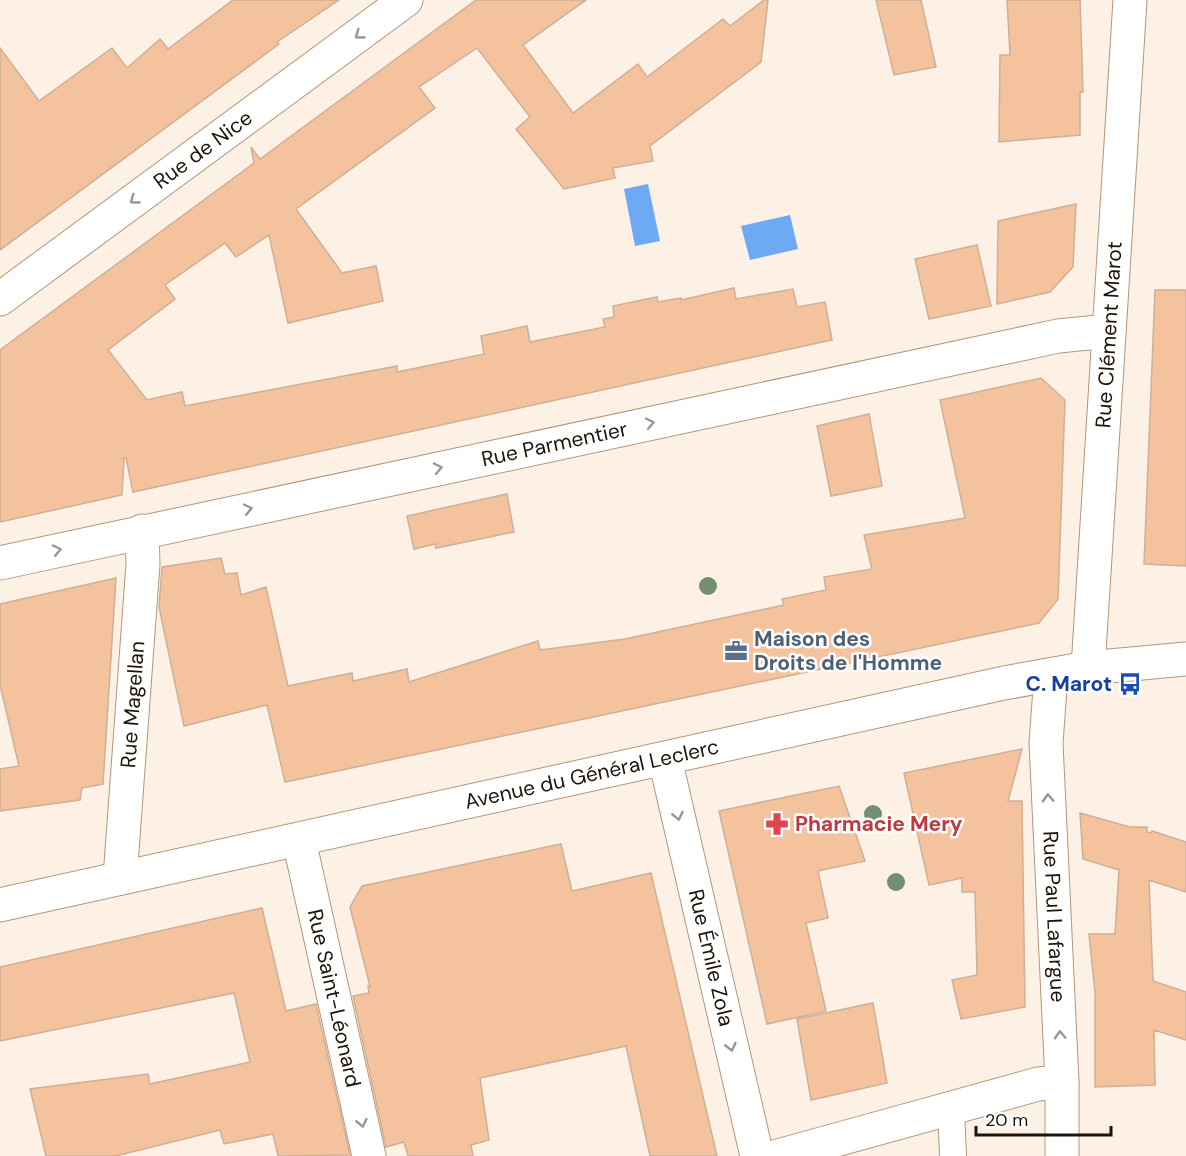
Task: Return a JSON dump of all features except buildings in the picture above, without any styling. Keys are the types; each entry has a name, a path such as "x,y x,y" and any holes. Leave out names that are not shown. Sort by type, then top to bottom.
{"street":[{"name":"Rue de Nice","path":"0,299 406,0"},
{"name":"Rue Clément Marot","path":"1088,668 1130,0"},
{"name":"Rue Parmentier","path":"0,562 1058,336 1109,331"},
{"name":"Rue Magellan","path":"120,878 143,564 142,531"},
{"name":"Avenue du Général Leclerc","path":"0,905 1004,683 1088,668 1186,659"},
{"name":"Rue Paul Lafargue","path":"1051,675 1046,743 1062,1082 1062,1156"},
{"name":"Rue Émile Zola","path":"664,759 757,1156"},
{"name":"Rue Saint-Léonard","path":"298,840 369,1156"},
{"path":"778,1156 1038,1084 1062,1082"}],"lane":[{"path":"951,1108 953,1156"}],"water":[{"path":"648,184 660,241 635,246 624,189"},
{"path":"790,215 798,249 750,260 741,226"}],"place":[{"name":"Maison des Droits de l'Homme","path":"736,651"},
{"name":"C. Marot","path":"1130,684"},
{"name":"Pharmacie Mery","path":"777,824"}]}
